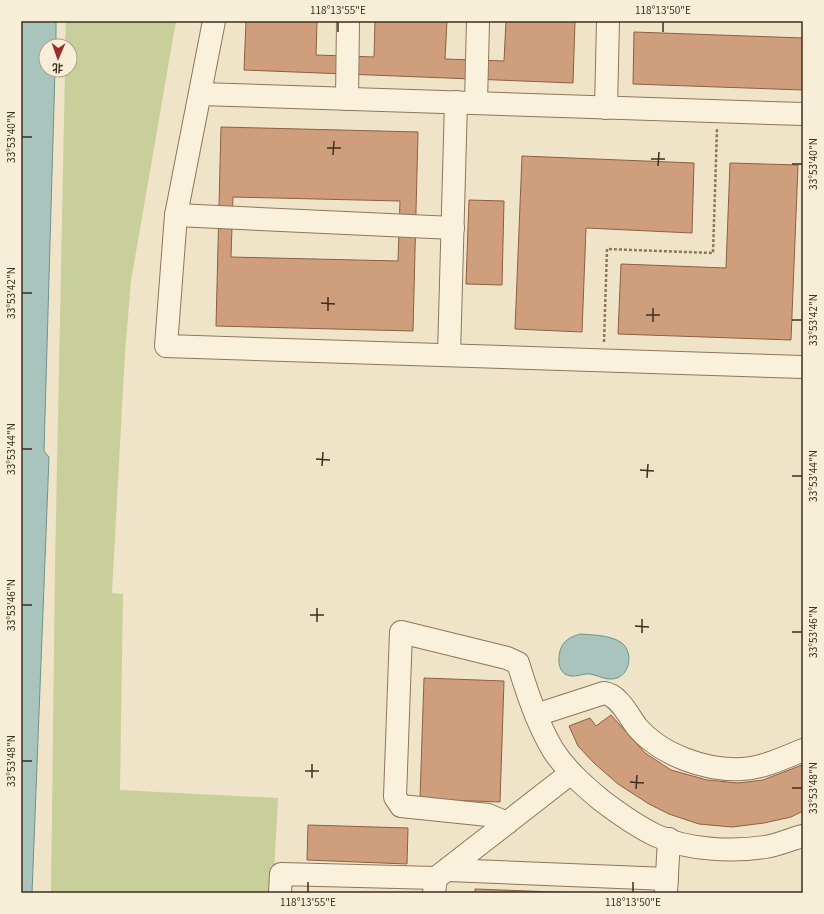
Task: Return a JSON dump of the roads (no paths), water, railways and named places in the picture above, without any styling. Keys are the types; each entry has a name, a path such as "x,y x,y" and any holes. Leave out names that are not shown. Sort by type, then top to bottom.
{"lane":[{"path":"214,21 176,215 166,346 803,367"},
{"path":"347,99 348,21"},
{"path":"449,355 453,228 466,103 478,21"},
{"path":"606,108 608,21"},
{"path":"200,94 803,114"},
{"path":"176,215 453,228"},
{"path":"506,823 488,814 401,806 395,797 401,632 518,662 528,695 542,728 554,750 571,773 617,813 658,836 694,847 733,850 766,847 803,836"},
{"path":"536,715 604,693 611,694 620,703 638,728 662,748 683,759 715,768 743,769 775,761 803,750"},
{"path":"439,880 506,823 571,773"},
{"path":"280,893 281,874 666,886 669,839"}],"water":[{"path":"21,21 56,21 56,38 38,38 38,78 55,78 44,451 49,457 32,893 21,893"},
{"path":"580,634 613,638 622,643 626,648 629,659 626,671 617,678 610,679 589,674 570,676 565,674 560,668 560,650 569,638"}]}
